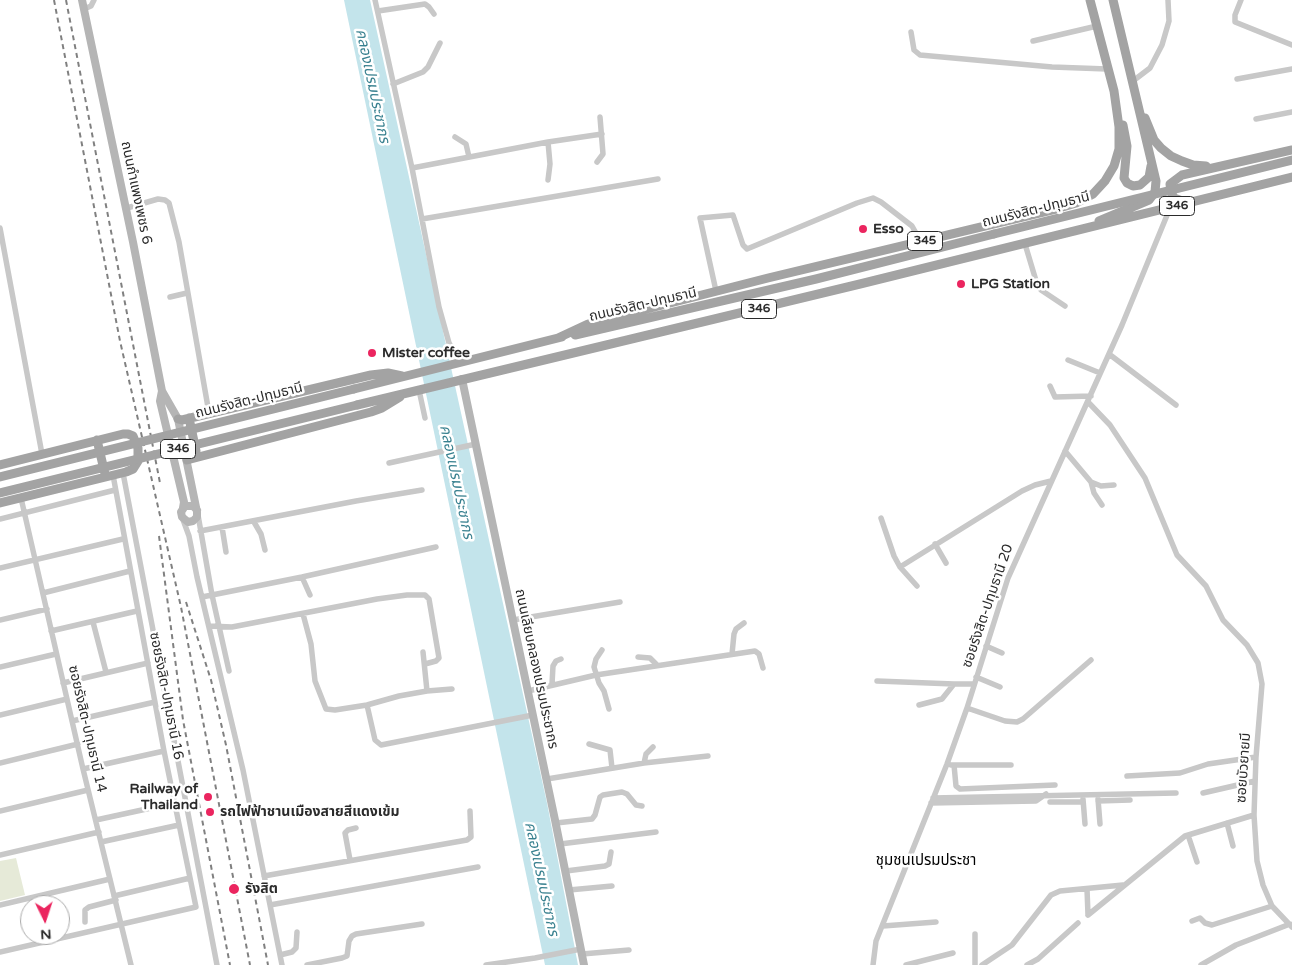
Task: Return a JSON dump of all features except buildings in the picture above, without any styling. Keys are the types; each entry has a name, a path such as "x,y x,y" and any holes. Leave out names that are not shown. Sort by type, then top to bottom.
{"main road":[{"name":"ถนนกำแพงเพชร 6","path":"82,0 162,391 178,419 196,515"},
{"name":"345","path":"558,338 588,324 716,291 1056,209 1076,203 1093,194 1105,181 1114,166 1119,149 1120,128 1114,91 1090,0"},
{"path":"1113,0 1133,81 1151,169 1149,176 1140,185 1133,186 1127,183 1124,178 1126,138 1114,91"},
{"path":"1137,102 1154,140 1160,148 1171,156 1193,165 1224,164"},
{"path":"1061,235 1149,200 1155,192 1156,181 1146,144"},
{"path":"1189,203 1174,198 1171,192 1170,184 1182,175 1292,150"},
{"name":"ถนนรังสิต-ปทุมธานี","path":"0,477 558,338 816,279 1292,160"},
{"name":"346","path":"0,493 417,390 1025,244 1292,177"},
{"path":"178,419 209,414 371,374 388,373 404,376"},
{"name":"ถนนเลียบคลองเปรมประชากร","path":"459,380 475,444 513,620 584,965"},
{"path":"186,460 371,412 417,390"},
{"name":"ถนนกำแพงเพชร 6","path":"162,391 160,401 184,502 183,508"},
{"path":"189,418 197,456"},
{"path":"0,465 123,434 133,436 138,448 138,461 133,469 123,473 0,503"},
{"path":"97,440 109,476"},
{"path":"190,505 196,515 188,522 182,517 181,512 183,508 190,505"}],"street":[{"path":"84,9 90,6 94,0"},
{"path":"375,0 446,335 456,363"},
{"path":"1133,81 1150,68 1162,45 1169,21 1168,0"},
{"path":"1240,0 1235,15 1235,22 1292,44"},
{"path":"378,11 425,4 434,14"},
{"path":"1033,41 1097,26"},
{"path":"912,32 914,50 920,55 1052,67 1107,69"},
{"path":"394,84 423,72 428,67 440,44"},
{"path":"1237,79 1292,69"},
{"path":"1256,119 1292,112"},
{"path":"597,162 603,154 600,118"},
{"path":"412,168 548,142 602,134"},
{"path":"455,137 466,144 469,157"},
{"path":"548,142 550,164 548,180"},
{"path":"422,219 658,179"},
{"path":"716,291 700,218 733,215 743,245 747,249 857,203 874,198 912,226 921,242"},
{"path":"126,208 158,199 169,203 179,242 209,414"},
{"name":"ซอยรังสิต-ปทุมธานี 20","path":"873,965 876,941 947,764 967,708 1008,578 1109,354 1170,208"},
{"path":"0,228 1,243 42,454"},
{"path":"1025,244 1041,290 1065,306"},
{"path":"170,297 187,293"},
{"path":"1109,354 1176,405"},
{"path":"1068,360 1100,373"},
{"path":"1050,386 1055,397 1089,399"},
{"path":"417,390 425,418"},
{"name":"ซอยบัวยายมี","path":"1089,399 1110,425 1145,478 1177,555 1206,586 1219,614 1253,653 1261,674 1262,694 1255,781 1254,815 1257,861 1263,885 1272,906 1291,925"},
{"path":"389,463 475,444"},
{"path":"1065,451 1091,482 1094,494 1102,505"},
{"path":"123,473 217,965"},
{"name":"ซอยรังสิต-ปทุมธานี 16","path":"109,476 115,490 174,803 196,906 121,925"},
{"path":"900,567 1029,487 1051,481"},
{"path":"1091,482 1101,486 1114,485"},
{"path":"0,519 115,490"},
{"path":"200,531 422,490"},
{"name":"ซอยรังสิต-ปทุมธานี 14","path":"21,498 130,965"},
{"path":"196,515 229,671"},
{"path":"190,536 196,515"},
{"path":"182,517 190,536 202,597 243,770 282,965"},
{"path":"881,518 894,556 900,567 917,586"},
{"path":"254,522 261,534 265,550"},
{"path":"222,527 226,552"},
{"path":"0,568 124,539"},
{"path":"935,544 946,563"},
{"path":"202,597 302,578 436,547"},
{"path":"43,592 130,571"},
{"path":"302,578 310,595"},
{"path":"209,626 232,627 377,599 425,595 429,599 439,658 436,661 425,664"},
{"path":"513,620 620,602"},
{"path":"0,620 47,609"},
{"path":"51,631 137,611"},
{"path":"303,614 311,644 315,681 326,709 335,710 367,705 399,696 452,689"},
{"path":"93,622 106,672"},
{"path":"732,654 734,634 736,629 744,623"},
{"path":"986,646 1002,653"},
{"path":"602,650 595,663 596,674 604,691 609,709"},
{"path":"423,652 427,691"},
{"path":"528,691 596,674 732,654 757,652 762,668"},
{"path":"0,667 56,654"},
{"path":"638,657 650,658 658,666"},
{"path":"552,684 553,666 561,659"},
{"path":"967,708 1005,721 1017,722 1023,719 1091,660"},
{"path":"64,683 148,663"},
{"path":"877,681 954,684 975,681 1000,687"},
{"path":"919,705 942,699 954,684"},
{"path":"0,715 67,699"},
{"path":"72,721 155,702"},
{"path":"367,705 375,740 382,746 532,715"},
{"path":"0,763 78,744"},
{"path":"589,744 610,750 612,768"},
{"path":"644,763 644,758 653,747"},
{"path":"83,769 164,751"},
{"path":"547,780 644,763 708,756"},
{"path":"1127,776 1180,773 1208,764 1256,757"},
{"path":"947,764 1011,765"},
{"path":"954,765 956,786 960,789 1055,786"},
{"path":"1203,793 1255,781"},
{"path":"0,810 88,790"},
{"path":"556,823 592,819 600,797 603,795 622,792 627,794 636,806 642,806"},
{"path":"1098,798 1176,793"},
{"path":"932,801 1006,799 1036,801 1046,794 1082,794 1098,798 1130,800"},
{"path":"1082,794 1085,824"},
{"path":"1098,798 1100,824"},
{"path":"1050,802 1083,802"},
{"path":"96,820 174,803"},
{"path":"264,876 467,840 471,837 470,811"},
{"path":"1087,889 1088,915 1123,885 1188,835 1254,815"},
{"path":"1227,823 1233,846"},
{"path":"102,842 179,825"},
{"path":"350,860 345,833 356,828"},
{"path":"0,855 99,832"},
{"path":"560,844 656,832"},
{"path":"1188,835 1197,862"},
{"path":"566,871 605,866 609,864 611,852"},
{"path":"270,905 478,867"},
{"path":"85,922 85,910 89,907 190,878"},
{"path":"0,905 110,879"},
{"path":"982,965 1012,945 1051,894 1060,891 1123,885"},
{"path":"569,890 612,886"},
{"path":"1192,921 1200,918 1205,923 1212,925 1272,906"},
{"path":"883,926 936,922"},
{"path":"1027,965 1038,959 1078,923"},
{"path":"307,965 347,956 349,941 356,934 422,924"},
{"path":"0,952 121,925"},
{"path":"1201,965 1236,945 1291,925"},
{"path":"280,955 292,952 296,948 297,932"},
{"path":"975,934 975,965"},
{"path":"486,965 531,961 580,951 628,950"},
{"path":"906,965 953,953"}],"green space":[{"path":"16,858 25,895 0,901 0,861"}],"water":[{"name":"คลองเปรมประชากร","path":"344,0 370,0 547,803 578,965 545,965"}],"railway":[{"path":"54,0 120,341 181,607 250,965"},
{"path":"66,0 160,483"},
{"path":"159,536 183,720 230,965"},
{"path":"186,602 211,680 226,745 268,965"}],"place":[{"name":"Esso","path":"863,229"},
{"name":"LPG Station","path":"961,284"},
{"name":"Mister coffee","path":"372,353"},
{"name":"Railway of Thailand","path":"208,797"},
{"name":"รถไฟฟ้าชานเมืองสายสีแดงเข้ม","path":"210,812"},
{"name":"รังสิต","path":"234,889"}],"district":[{"name":"ชุมชนเปรมประชา","path":"926,861"}]}
